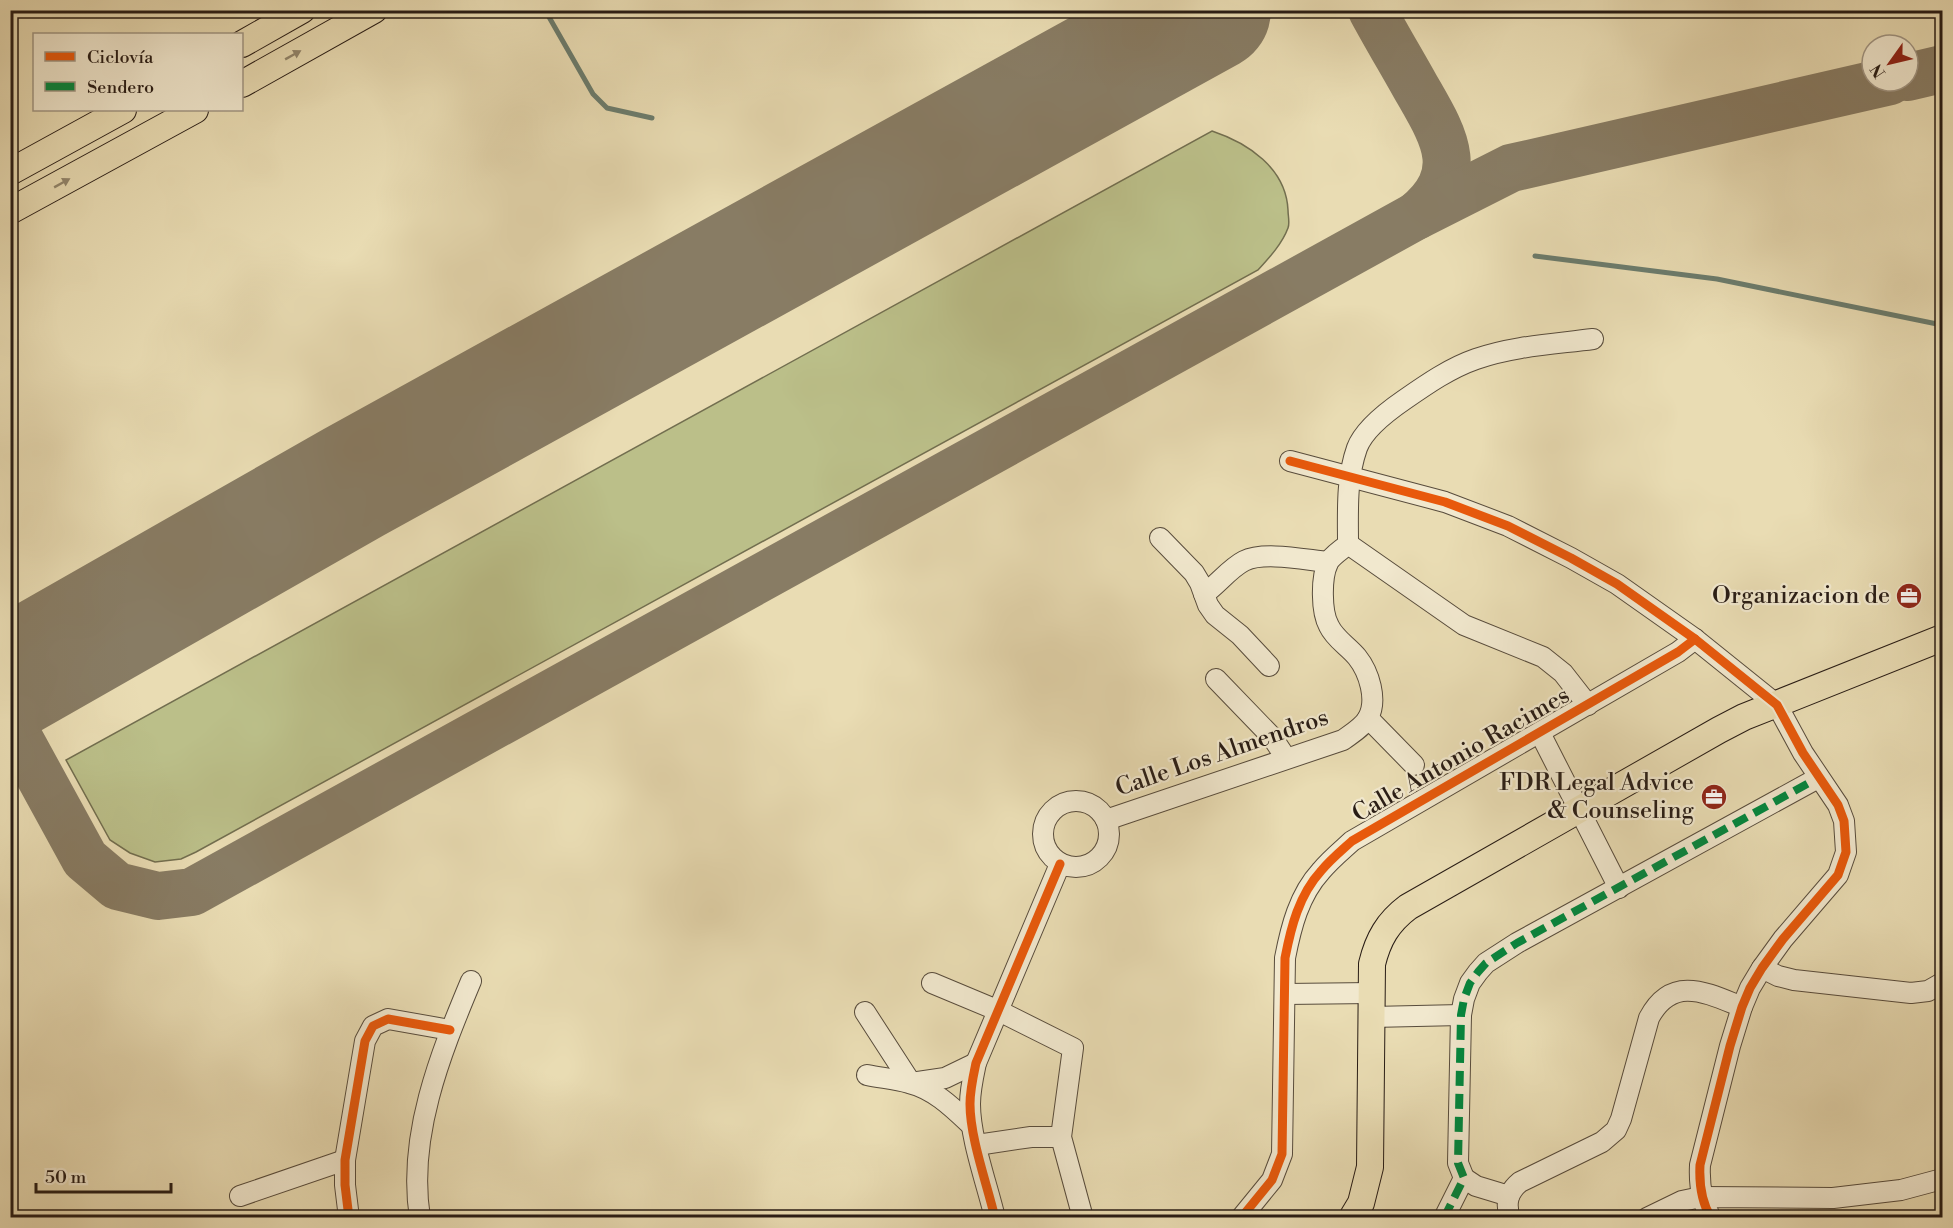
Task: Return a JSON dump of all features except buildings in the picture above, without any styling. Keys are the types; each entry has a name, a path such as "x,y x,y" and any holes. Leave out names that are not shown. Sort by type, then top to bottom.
{"main road":[{"path":"243,43 302,10"},
{"path":"243,83 374,10"},
{"path":"10,172 121,111"},
{"path":"10,212 193,111"},
{"path":"1352,1218 1361,1203 1370,1167 1372,964 1376,947 1385,929 1397,915 1719,730 1942,638"}],"street":[{"path":"1414,765 1368,718 1371,697 1366,673 1355,655 1334,634 1324,615 1323,595 1328,562 1348,544 1350,476 1358,446 1382,415 1440,375 1476,359 1530,347 1593,339"},
{"path":"1290,461 1445,502 1532,537 1617,584 1695,639 1777,705 1818,777 1838,805 1844,821 1847,840 1844,863 1832,885 1783,939 1762,968 1742,1007 1704,1144 1699,1180 1701,1197 1711,1218"},
{"path":"1160,538 1194,573 1215,615 1240,635 1269,666"},
{"path":"1348,544 1464,625 1543,657 1563,673 1588,705"},
{"path":"1204,594 1240,564 1253,558 1269,557 1328,562"},
{"name":"Calle Antonio Racimes","path":"1241,1218 1272,1180 1282,1154 1285,958 1290,929 1302,899 1319,872 1352,841 1678,652 1695,639"},
{"path":"1216,679 1272,737 1286,758"},
{"name":"Calle Los Almendros","path":"1106,820 1343,740 1353,734 1368,718"},
{"path":"1540,733 1619,888"},
{"path":"1509,1196 1476,1186 1464,1178 1458,1163 1461,1015 1470,983 1486,963 1517,943 1818,777"},
{"path":"1067,801 1090,804 1099,810 1106,820 1109,840 1099,858 1090,864 1070,867 1060,864 1051,857 1045,847 1042,836 1043,825 1057,806 1067,801"},
{"path":"995,1218 972,1125 971,1084 976,1063 1060,864"},
{"path":"1762,968 1778,976 1794,980 1900,992 1919,993 1942,983"},
{"path":"420,1218 417,1197 419,1155 426,1105 450,1030 471,981"},
{"path":"932,983 999,1011 1073,1048 1061,1137 1083,1218"},
{"path":"1510,1218 1507,1204 1509,1196 1520,1182 1602,1142 1616,1130 1649,1018 1656,1004 1678,992 1703,991 1742,1007"},
{"path":"1285,994 1461,1015"},
{"path":"866,1012 910,1083 941,1099 972,1125"},
{"path":"349,1218 345,1160 365,1041 373,1026 388,1019 450,1030"},
{"path":"867,1075 910,1083 930,1082 945,1078 976,1063"},
{"path":"976,1145 1026,1138 1061,1137"},
{"path":"240,1196 345,1160"},
{"path":"1444,1218 1464,1178"},
{"path":"1647,1218 1682,1201 1701,1197 1833,1198 1900,1190 1942,1179"}],"green space":[{"path":"1212,131 1239,142 1263,159 1273,170 1286,195 1288,228 1279,245 1258,270 196,852 181,859 155,862 130,853 110,840 66,760"}],"waterway":[{"path":"545,10 593,94 607,108 652,118"},
{"path":"1535,256 1717,279 1942,325"}],"taxiway":[{"path":"1372,10 1434,121 1442,137 1446,153 1446,168 1442,184 1432,200 1416,216"},
{"path":"1920,74 1942,69"},
{"path":"10,722 85,859 117,886 158,896 192,892 1416,216 1511,168 1860,88"}],"runway":[{"path":"10,678 354,482 1210,10"}],"marked path":[{"path":"1444,1218 1464,1178 1458,1163 1461,1015 1470,983 1478,972 1486,963 1517,943 1818,778"}],"cycle path":[{"path":"1290,461 1445,502 1508,526 1617,584 1695,639 1777,705 1803,753 1838,805 1844,821 1846,852 1838,875 1783,939 1762,968 1742,1007 1730,1046 1700,1165 1701,1192 1711,1218"},
{"path":"1241,1218 1272,1180 1282,1154 1285,958 1297,912 1313,880 1352,841 1678,652 1695,639"},
{"path":"995,1218 973,1131 970,1104 973,1078 976,1063 1060,864"},
{"path":"349,1218 345,1160 365,1041 373,1026 388,1019 450,1030"}],"place":[{"name":"Organizacion de","path":"1909,596"},
{"name":"FDR Legal Advice & Counseling","path":"1714,797"}]}
